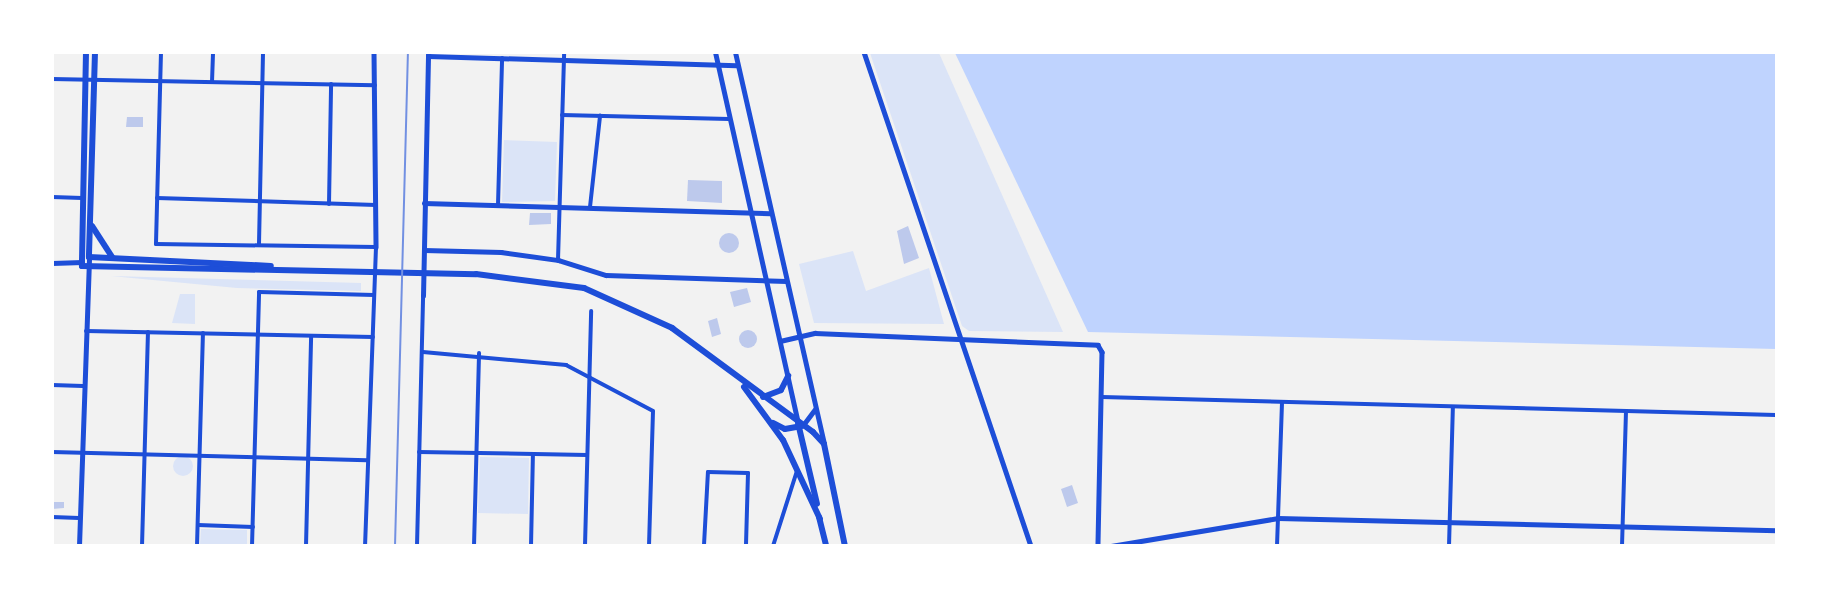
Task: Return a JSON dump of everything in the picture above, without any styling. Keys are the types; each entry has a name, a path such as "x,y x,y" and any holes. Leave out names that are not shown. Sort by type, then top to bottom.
{"highway":[{"path":"86,52 82,265 520,276 584,288 672,328 824,444 846,546"},
{"path":"95,52 89,257 224,260 296,269"},
{"path":"91,220 112,257"},
{"path":"762,397 781,390 788,376"},
{"path":"740,381 798,467 820,519"},
{"path":"767,419 785,429 800,425"},
{"path":"800,425 826,546"}],"main road":[{"path":"715,52 800,425"},
{"path":"735,52 736,65 824,444"},
{"path":"800,425 815,409"}],"street":[{"path":"161,52 156,244 376,247"},
{"path":"212,82 213,52"},
{"path":"259,244 263,52"},
{"path":"365,546 377,205 374,52"},
{"path":"558,260 564,52"},
{"path":"864,52 963,337 1031,546"},
{"path":"417,546 428,54 736,65"},
{"path":"498,205 502,58"},
{"path":"52,79 375,85"},
{"path":"329,204 331,84"},
{"path":"562,115 729,119"},
{"path":"590,207 600,116"},
{"path":"52,197 82,198"},
{"path":"157,198 377,205"},
{"path":"424,203 770,213"},
{"path":"424,250 558,260 606,275 786,281"},
{"path":"78,546 84,331 82,265 89,257"},
{"path":"52,263 82,265"},
{"path":"252,546 259,292 374,295"},
{"path":"585,546 591,311"},
{"path":"84,331 373,337"},
{"path":"142,546 148,332"},
{"path":"197,546 203,333"},
{"path":"306,546 311,336"},
{"path":"780,341 799,336 963,337 1098,345 1102,398 1098,546"},
{"path":"423,352 479,353 540,358 589,373 653,411 649,546"},
{"path":"474,546 479,353"},
{"path":"52,385 83,386"},
{"path":"1102,398 1776,415"},
{"path":"1277,546 1282,402"},
{"path":"1449,546 1453,407"},
{"path":"1622,546 1626,411"},
{"path":"419,452 587,455"},
{"path":"52,453 367,460"},
{"path":"531,546 533,454"},
{"path":"773,546 798,467"},
{"path":"704,545 708,472 748,473 746,546"},
{"path":"52,517 79,518"},
{"path":"1111,546 1278,518 1776,530"},
{"path":"198,525 253,527"}],"shaded area":[{"path":"870,53 939,53 1063,332 969,331 962,326"},
{"path":"504,140 557,142 555,201 502,202"},
{"path":"853,251 866,291 929,268 944,324 814,323 799,264"},
{"path":"111,276 361,283 361,291 237,288"},
{"path":"180,294 195,294 195,324 172,323"},
{"path":"183,456 190,459 193,466 190,473 183,476 176,473 173,466 176,459"},
{"path":"480,457 529,458 528,514 478,513"},
{"path":"201,529 247,530 247,545 200,545"}],"water":[{"path":"955,53 1776,53 1776,349 1088,332"}],"building":[{"path":"127,117 143,117 143,127 126,127"},
{"path":"688,180 722,181 722,203 687,201"},
{"path":"530,213 551,213 551,224 529,225"},
{"path":"908,226 919,258 904,264 897,231"},
{"path":"729,233 736,236 739,243 736,250 729,253 722,250 719,243 722,236"},
{"path":"747,288 751,302 734,307 730,292"},
{"path":"717,318 721,334 712,337 708,321"},
{"path":"744,330 752,330 757,335 755,346 744,348 739,343 739,335"},
{"path":"1072,485 1078,503 1067,507 1061,489"},
{"path":"52,502 64,502 64,508 52,509"}],"railway":[{"path":"395,546 408,52"}]}
